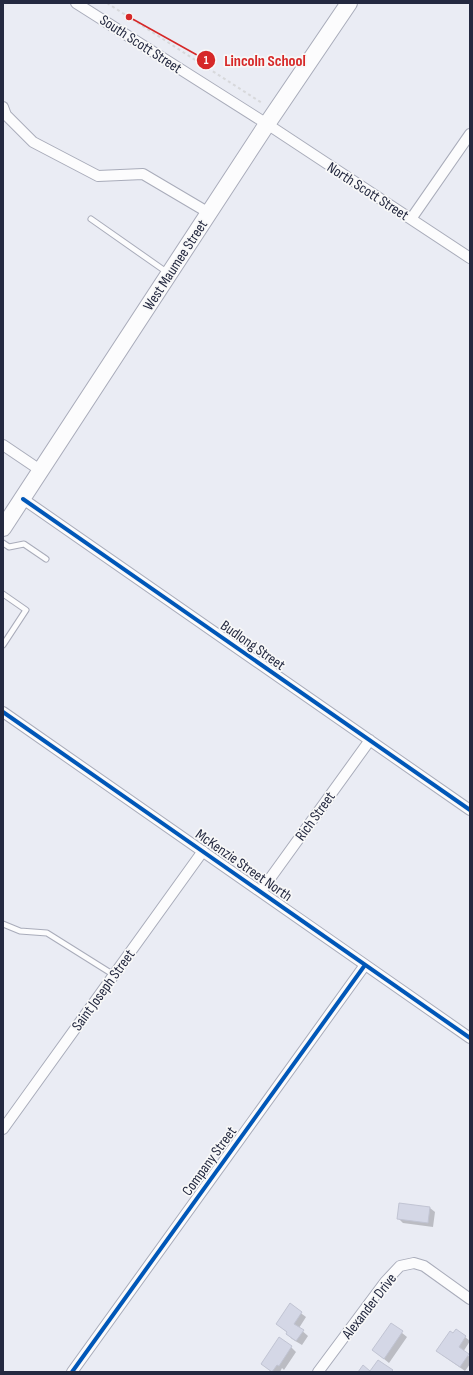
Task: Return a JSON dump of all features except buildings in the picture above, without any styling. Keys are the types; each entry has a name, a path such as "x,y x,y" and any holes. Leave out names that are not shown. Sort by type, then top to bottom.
{"main road":[{"name":"West Maumee Street","path":"3,528 267,124 349,3"}],"street":[{"name":"South Scott Street","path":"76,3 267,124"},
{"path":"3,107 6,115 33,142 98,176 143,174 209,213"},
{"name":"North Scott Street","path":"267,124 470,258"},
{"path":"411,219 470,134"},
{"path":"3,445 40,470"},
{"name":"Budlong Street","path":"23,499 470,810"},
{"name":"McKenzie Street North","path":"3,712 470,1038"},
{"name":"Rich Street","path":"260,891 370,740"},
{"name":"Saint Joseph Street","path":"3,1129 202,851"},
{"name":"Company Street","path":"72,1372 365,965"},
{"name":"Alexander Drive","path":"318,1372 385,1282 400,1266 414,1263 424,1266 470,1299"}],"lane":[{"path":"91,219 169,273"},
{"path":"3,543 9,547 24,544 46,558"},
{"path":"3,594 26,610 4,642"},
{"path":"3,924 20,931 47,933 114,975"}],"path":[{"path":"107,3 262,104"}],"cycle path":[{"path":"23,499 470,810"},
{"path":"3,712 470,1038"},
{"path":"72,1372 365,965"}],"place":[{"name":"Lincoln School","path":"129,17"}]}
